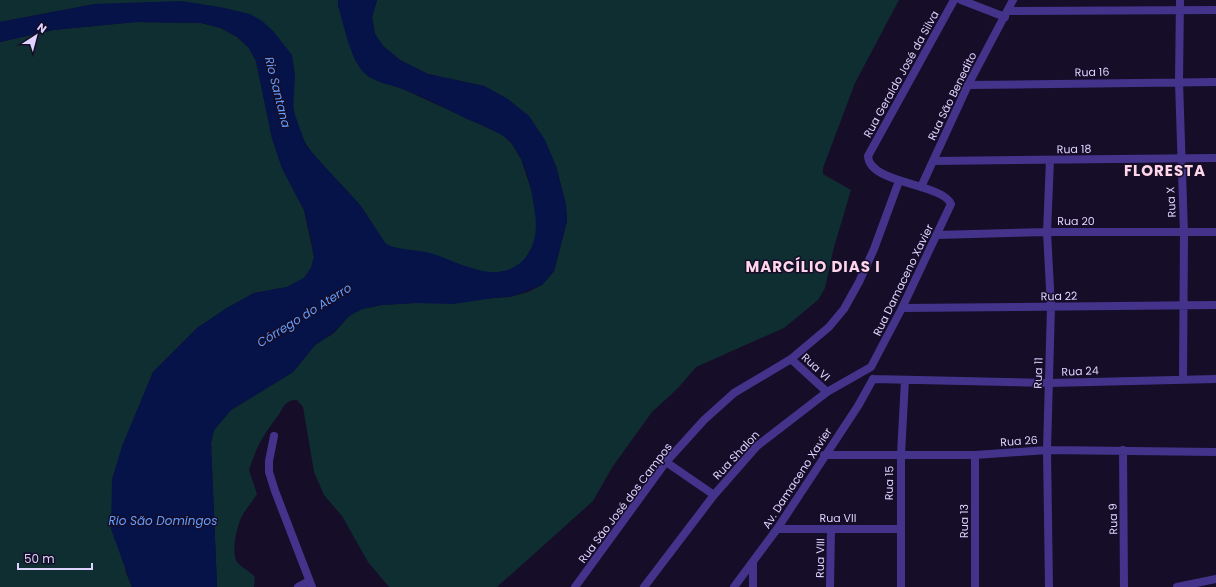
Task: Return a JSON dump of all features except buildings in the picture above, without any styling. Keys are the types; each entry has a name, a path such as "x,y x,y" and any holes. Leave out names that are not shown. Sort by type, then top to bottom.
{"street":[{"name":"Rua Geraldo José da Silva","path":"899,181 880,172 868,159 869,152 954,0"},
{"path":"961,0 1007,14 1216,10"},
{"name":"Rua São Benedito","path":"921,187 968,84 1007,14 1013,0"},
{"name":"Rua X","path":"1180,0 1180,158 1184,233 1182,305 1183,380"},
{"name":"Rua 16","path":"968,84 1216,82"},
{"name":"Rua 18","path":"932,161 1216,158"},
{"name":"Rua 11","path":"1049,587 1047,450 1051,307 1047,232 1050,160"},
{"path":"899,181 921,187"},
{"name":"Rua São José dos Campos","path":"575,587 666,462 704,420 734,393 791,359 829,327 844,309 859,282 874,249 899,181"},
{"name":"Rua Damaceno Xavier","path":"870,367 902,308 950,210 950,202 943,196 921,187"},
{"name":"Rua 20","path":"937,235 1047,232 1216,232"},
{"name":"Rua 22","path":"902,308 1216,305"},
{"name":"Rua VI","path":"791,359 827,392"},
{"path":"870,367 873,378"},
{"name":"Rua Shalon","path":"644,587 714,495 757,446 827,392 870,367"},
{"name":"Rua 24","path":"873,378 1049,383 1216,379"},
{"name":"Av. Damaceno Xavier","path":"734,587 777,528 824,455 858,406 873,378"},
{"name":"Rua 15","path":"901,587 901,454 905,380"},
{"path":"274,436 269,472 310,584 298,587"},
{"name":"Rua 26","path":"824,455 975,455 1047,450 1216,452"},
{"name":"Rua 9","path":"1123,450 1124,587"},
{"name":"Rua 13","path":"975,455 975,587"},
{"path":"666,462 714,495"},
{"name":"Rua VII","path":"777,528 831,530 900,529"},
{"name":"Rua VIII","path":"830,587 831,530"},
{"path":"753,562 753,587"},
{"path":"1177,587 1216,579"}],"green space":[{"path":"0,0 338,0 338,5 355,60 369,77 403,89 503,135 512,144 521,159 532,192 536,216 536,237 533,246 523,262 508,271 489,273 392,247 386,244 359,204 315,157 306,144 294,115 293,98 273,31 95,4 0,22"},
{"path":"377,0 899,0 855,83 823,168 823,174 851,190 834,247 825,288 818,300 784,328 696,367 678,388 652,412 613,466 593,501 497,587 389,587 368,562 342,516 324,495 314,472 303,407 297,400 293,400 289,401 285,405 267,430 257,448 249,470 257,494 244,512 239,522 234,548 238,563 255,577 254,587 217,587 211,443 214,430 231,410 293,372 315,345 334,333 349,316 362,309 382,305 510,297 528,292 542,285 554,271 567,221 566,205 556,166 507,99 484,86 428,74 400,60 383,46 375,34 372,17"},
{"path":"136,22 201,23 221,28 237,37 249,48 256,61 272,138 282,168 304,210 314,257 311,268 304,278 287,287 254,293 227,308 197,328 153,372 123,446 112,480 126,573 132,587 0,587 0,42 53,30"}],"water":[{"name":"Rio São Domingos","path":"338,0 377,0 372,17 375,34 383,46 400,60 428,74 484,86 508,99 529,116 545,140 556,166 566,205 567,221 554,271 542,285 510,297 453,304 416,303 382,305 362,309 349,316 334,332 315,345 293,372 231,410 214,430 211,443 217,587 132,587 111,529 112,480 122,446 153,372 197,328 227,308 254,293 287,287 304,278 311,268 314,257 311,238 304,210 282,168 272,138 256,61 249,48 237,37 221,28 201,23 136,22 53,30 0,42 0,22 95,4 181,1 220,7 250,14 262,21 273,31 292,55 295,76 293,109 306,146 360,205 386,244 397,248 430,253 482,271 496,272 516,266 527,256 531,249 536,228 530,186 525,168 517,151 503,135 420,96 401,88 377,81 362,71 349,44 338,5"}],"district":[{"name":"FLORESTA","path":"1165,170"},
{"name":"MARCÍLIO DIAS I","path":"813,266"}],"water label":[{"name":"Rio Santana","path":"278,92"},
{"name":"Córrego do Aterro","path":"304,315"}]}
